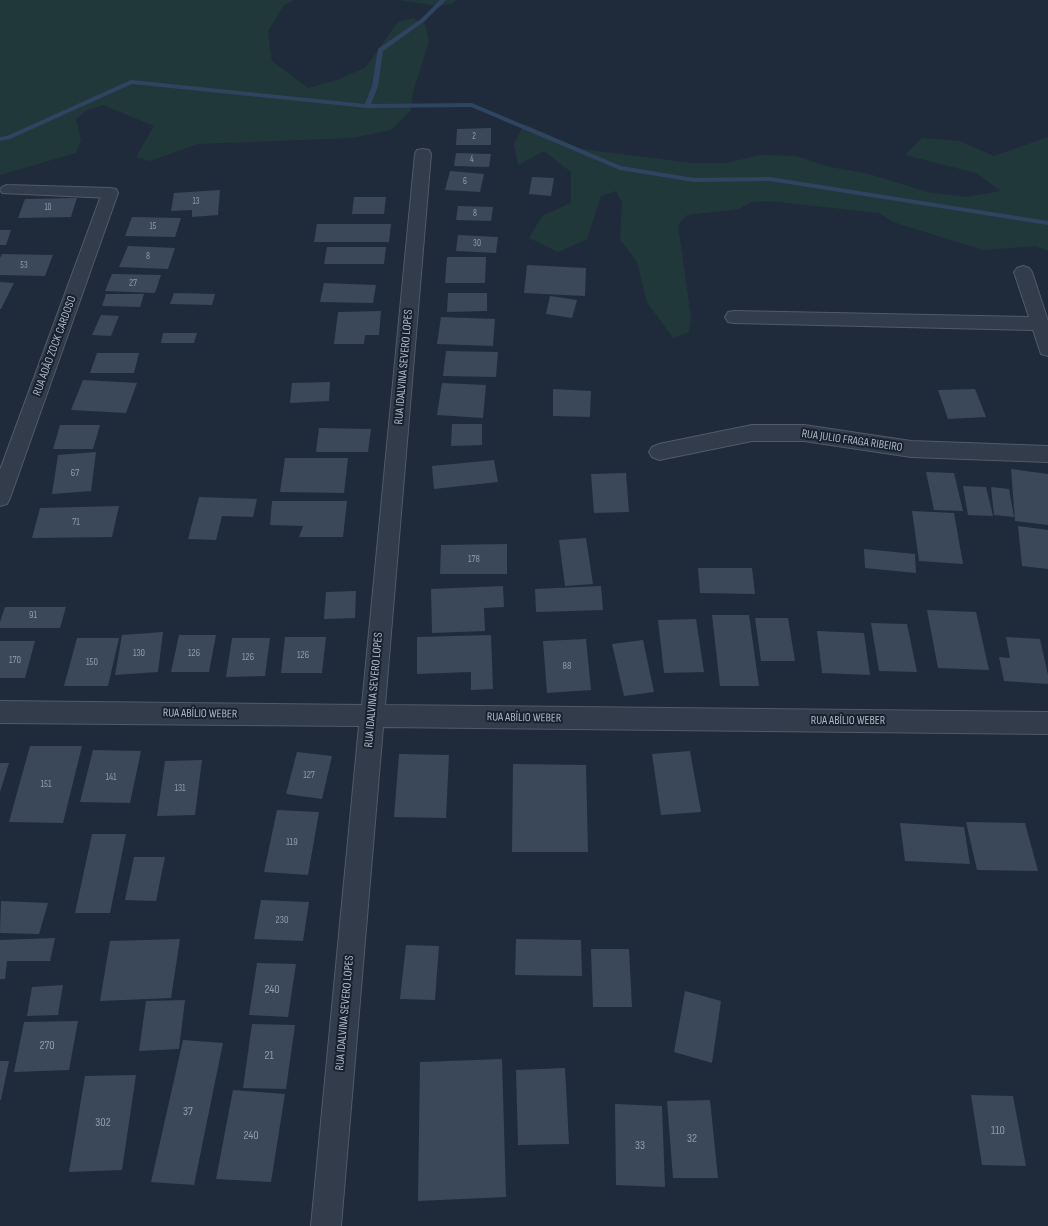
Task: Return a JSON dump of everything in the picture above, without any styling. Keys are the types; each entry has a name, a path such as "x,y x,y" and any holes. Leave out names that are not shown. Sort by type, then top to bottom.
{"street":[{"name":"RUA IDALVINA SEVERO LOPES","path":"326,1226 423,154"},
{"name":"RUA ADÃO ZOCK CARDOSO","path":"0,498 110,193"},
{"path":"1023,272 1048,349"},
{"path":"734,317 1040,324"},
{"name":"RUA JULIO FRAGA RIBEIRO","path":"659,452 752,433 804,433 911,449 1048,454"},
{"name":"RUA ABÍLIO WEBER","path":"0,712 1048,723"}],"lane":[{"path":"7,190 110,193"}],"green space":[{"path":"0,0 294,0 284,5 268,31 270,50 272,61 308,88 340,79 366,67 398,22 413,18 425,24 429,41 413,92 411,110 391,130 352,138 198,144 150,161 136,157 154,126 103,105 87,110 76,119 81,141 76,153 0,175"},
{"path":"399,0 456,0 453,3 439,6"},
{"path":"524,124 582,149 691,163 727,163 760,155 796,156 830,167 869,174 927,192 967,197 1001,191 976,173 905,155 922,138 959,141 994,156 1048,137 1048,251 1036,246 983,250 893,222 879,213 769,201 751,202 739,209 687,215 678,225 691,318 689,332 673,338 647,302 637,262 620,239 622,202 616,191 601,196 587,239 558,252 529,238 542,216 571,203 571,172 544,151 518,165 514,144"}],"building":[{"path":"491,128 491,145 456,145 457,129"},
{"path":"456,153 491,154 489,167 454,166"},
{"path":"450,171 484,174 480,192 445,190"},
{"path":"532,177 554,178 551,196 529,194"},
{"path":"220,190 218,215 192,217 192,210 171,211 174,193"},
{"path":"354,197 386,197 384,214 352,214"},
{"path":"77,198 71,217 18,218 25,199"},
{"path":"458,206 493,207 491,221 456,220"},
{"path":"132,217 181,218 175,237 125,236"},
{"path":"317,224 391,224 389,242 314,242"},
{"path":"0,230 11,230 6,245 0,245"},
{"path":"458,235 498,237 496,253 456,251"},
{"path":"128,246 175,248 168,269 119,267"},
{"path":"327,247 386,247 384,264 324,264"},
{"path":"2,254 53,255 45,276 0,275 0,258"},
{"path":"447,257 486,257 485,283 445,283"},
{"path":"527,265 586,268 585,296 524,293"},
{"path":"112,274 161,275 155,293 105,291"},
{"path":"0,282 14,283 1,309 0,309"},
{"path":"324,283 376,285 373,303 320,302"},
{"path":"174,293 215,294 212,305 170,304"},
{"path":"448,293 487,293 487,311 447,312"},
{"path":"106,294 144,294 140,307 102,306"},
{"path":"550,296 577,300 572,318 546,314"},
{"path":"381,311 379,335 365,335 364,344 334,344 338,312"},
{"path":"101,315 119,316 111,336 92,335"},
{"path":"441,317 495,319 493,346 437,344"},
{"path":"163,333 197,333 194,343 161,343"},
{"path":"446,351 498,352 496,377 443,376"},
{"path":"97,353 139,353 134,373 90,373"},
{"path":"83,380 137,383 126,413 71,410"},
{"path":"330,382 329,401 290,403 292,383"},
{"path":"442,383 486,385 483,418 437,415"},
{"path":"553,389 591,391 590,417 553,416"},
{"path":"975,389 986,417 948,419 938,390"},
{"path":"452,424 482,424 482,445 451,446"},
{"path":"60,425 100,425 93,449 53,449"},
{"path":"319,428 371,429 368,452 316,452"},
{"path":"96,452 91,491 52,494 58,455"},
{"path":"285,458 348,458 344,493 280,492"},
{"path":"494,460 498,482 434,489 432,466"},
{"path":"1011,469 1048,474 1048,525 1015,521"},
{"path":"926,472 954,473 963,511 934,510"},
{"path":"626,473 629,512 594,513 591,474"},
{"path":"963,486 986,487 993,516 968,515"},
{"path":"991,487 1009,489 1014,517 994,515"},
{"path":"199,497 257,499 253,517 222,516 216,540 188,539"},
{"path":"272,501 347,501 343,537 299,537 303,526 270,525"},
{"path":"119,506 112,537 32,538 40,508"},
{"path":"912,511 954,513 963,564 919,561"},
{"path":"1018,526 1048,530 1048,569 1022,566"},
{"path":"586,538 593,584 565,586 559,540"},
{"path":"507,544 507,574 440,574 441,545"},
{"path":"864,549 915,554 916,573 865,568"},
{"path":"698,568 752,568 755,594 700,593"},
{"path":"503,586 504,607 484,608 485,631 432,633 431,589"},
{"path":"601,586 603,610 536,612 535,589"},
{"path":"356,591 355,618 324,619 326,592"},
{"path":"5,607 66,607 60,628 0,628 0,622"},
{"path":"927,610 976,612 989,670 938,668"},
{"path":"712,615 749,615 759,686 720,686"},
{"path":"755,618 788,618 795,661 761,661"},
{"path":"696,619 704,672 664,673 658,620"},
{"path":"871,623 907,624 917,672 879,671"},
{"path":"817,631 864,633 870,675 822,673"},
{"path":"163,632 158,672 115,675 122,635"},
{"path":"179,635 216,635 209,672 171,672"},
{"path":"491,635 493,689 471,690 471,672 417,674 417,637"},
{"path":"285,637 326,637 322,673 281,673"},
{"path":"1006,637 1040,639 1048,675 1048,684 1004,681 999,657 1010,658"},
{"path":"77,638 119,638 108,686 64,686"},
{"path":"232,638 270,638 265,676 226,677"},
{"path":"586,639 591,690 547,693 543,641"},
{"path":"643,640 654,692 624,696 612,644"},
{"path":"0,641 35,641 25,678 0,678"},
{"path":"30,746 82,746 63,823 9,822"},
{"path":"93,750 141,751 130,803 80,802"},
{"path":"690,751 701,812 661,815 652,754"},
{"path":"297,752 332,756 322,799 286,794"},
{"path":"399,754 449,755 446,818 394,817"},
{"path":"202,760 195,815 157,816 165,761"},
{"path":"0,763 9,763 0,792"},
{"path":"513,764 586,765 588,852 512,852"},
{"path":"277,810 319,812 308,875 264,872"},
{"path":"966,822 1025,823 1038,871 977,870"},
{"path":"900,823 964,827 970,864 905,861"},
{"path":"92,834 126,834 110,913 75,913"},
{"path":"134,857 165,857 156,901 125,900"},
{"path":"261,900 309,902 303,941 254,939"},
{"path":"1,901 48,903 39,934 0,933"},
{"path":"55,938 50,961 7,961 5,979 0,979 0,940"},
{"path":"180,939 171,998 100,1001 110,941"},
{"path":"516,939 581,940 582,976 515,975"},
{"path":"406,945 439,946 435,1000 400,999"},
{"path":"591,949 629,949 632,1007 593,1007"},
{"path":"257,963 296,964 288,1017 249,1015"},
{"path":"63,985 58,1015 27,1016 32,987"},
{"path":"685,991 721,1001 712,1063 674,1052"},
{"path":"185,1000 179,1049 139,1051 146,1001"},
{"path":"78,1021 69,1070 14,1072 24,1022"},
{"path":"252,1024 295,1025 286,1089 243,1088"},
{"path":"183,1040 223,1043 194,1185 151,1182"},
{"path":"502,1059 506,1197 418,1201 420,1062"},
{"path":"0,1061 9,1061 1,1100 0,1100"},
{"path":"565,1068 569,1144 518,1145 516,1070"},
{"path":"136,1075 122,1170 69,1172 85,1076"},
{"path":"233,1090 285,1094 271,1182 216,1179"},
{"path":"971,1095 1013,1096 1026,1166 982,1165"},
{"path":"710,1100 718,1178 673,1178 667,1101"},
{"path":"615,1104 662,1106 665,1187 616,1185"}],"waterway":[{"path":"367,106 375,86 380,50 423,20 443,0"},
{"path":"0,139 8,138 131,82 367,106"},
{"path":"367,106 472,105 620,168 694,180 770,179 1048,223"}]}
